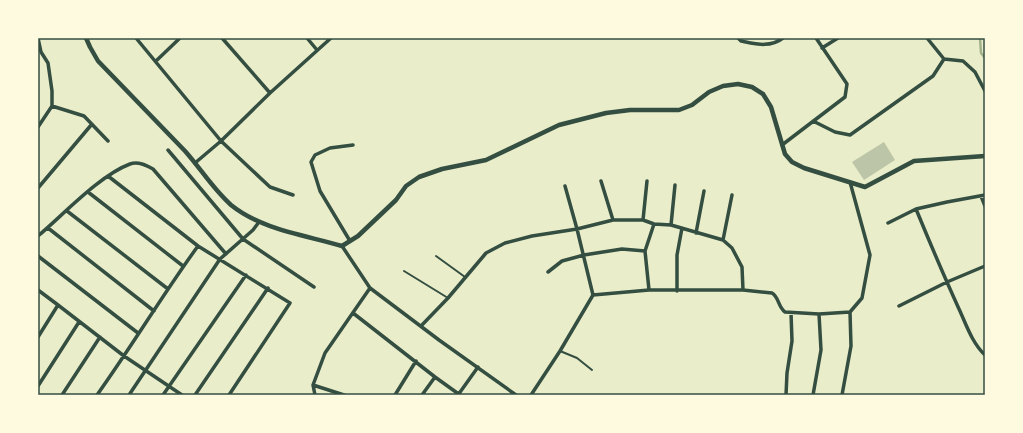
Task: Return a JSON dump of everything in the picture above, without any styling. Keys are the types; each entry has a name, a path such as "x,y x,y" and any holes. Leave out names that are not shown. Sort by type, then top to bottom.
{"street":[{"path":"38,38 39,52 48,63 52,91 52,106 38,128"},
{"path":"86,38 98,61 196,163 212,186 232,205 259,222 342,246 370,288 516,395"},
{"path":"136,38 222,141 270,187 293,195"},
{"path":"156,61 180,38"},
{"path":"222,38 270,93"},
{"path":"307,38 317,50"},
{"path":"196,163 222,141 270,93 331,38"},
{"path":"738,38 741,41 764,46 783,38"},
{"path":"782,145 844,97 847,84 816,38"},
{"path":"822,48 838,38"},
{"path":"927,38 944,59 963,60 975,72 985,91"},
{"path":"813,121 836,132 850,135 933,76 944,59"},
{"path":"342,246 358,236 396,200 406,186 419,176 442,169 486,160 558,125 583,118 630,110 679,110 692,105 708,92 723,86 738,84 752,87 764,94 771,107 785,154 792,162 804,168 864,187 914,161 985,156"},
{"path":"52,106 84,116 108,141"},
{"path":"38,188 92,124"},
{"path":"350,241 320,191 311,162 315,155 320,152 330,148 353,145"},
{"path":"168,150 243,239 314,287"},
{"path":"38,236 108,176 131,164 145,164 153,169 226,254"},
{"path":"108,176 198,246 290,303 229,395"},
{"path":"601,180 613,220"},
{"path":"643,220 647,181"},
{"path":"842,395 851,346 850,312 862,298 870,255 850,182"},
{"path":"671,225 675,185"},
{"path":"531,395 560,351 593,295 584,255 565,186"},
{"path":"696,233 704,191"},
{"path":"88,192 183,266"},
{"path":"723,240 732,195"},
{"path":"888,223 916,209 947,202 983,196 985,206"},
{"path":"916,209 971,335 980,350 985,355"},
{"path":"67,211 168,289"},
{"path":"421,326 448,298 486,253 505,244 532,236 577,229 613,220 643,220 654,224 671,225 723,240 732,248 742,267 743,290"},
{"path":"129,395 146,372 220,259 253,230 259,222"},
{"path":"649,290 645,251 654,224"},
{"path":"48,228 154,312"},
{"path":"678,291 677,255 682,228"},
{"path":"97,395 198,246"},
{"path":"548,272 562,261 584,255 622,249 645,251"},
{"path":"38,256 138,333"},
{"path":"899,306 947,282 985,266"},
{"path":"163,395 246,275"},
{"path":"194,395 268,288"},
{"path":"315,395 313,385 325,353 370,288"},
{"path":"38,290 124,356 182,395"},
{"path":"593,295 649,290 743,290 772,293 776,295 782,310 791,313 819,314 850,312"},
{"path":"38,337 58,305"},
{"path":"353,313 459,395 478,367"},
{"path":"786,395 787,373 792,341 791,313"},
{"path":"813,395 821,350 819,314"},
{"path":"38,386 79,322"},
{"path":"62,395 100,337"},
{"path":"395,395 416,361"},
{"path":"422,395 434,377"},
{"path":"313,385 344,395"}],"lane":[{"path":"436,256 465,278"},
{"path":"404,271 448,298"},
{"path":"560,351 577,358 592,370"}],"building":[{"path":"884,142 895,160 864,180 852,162"}],"waterway":[{"path":"980,38 981,53 985,58"}]}
